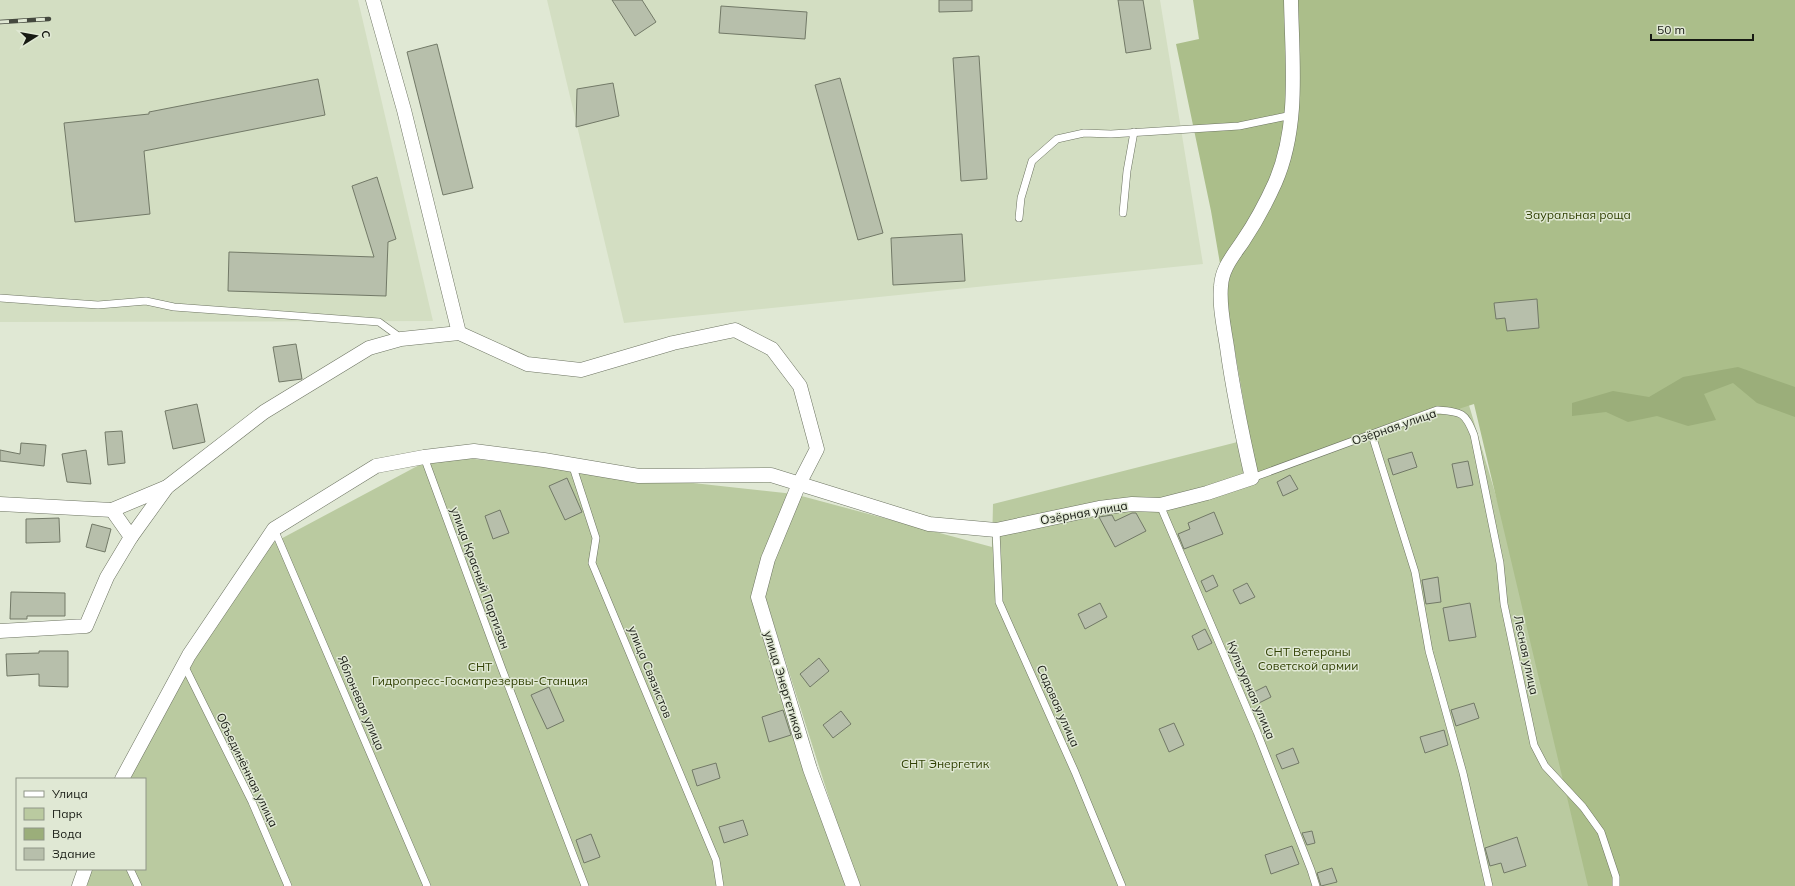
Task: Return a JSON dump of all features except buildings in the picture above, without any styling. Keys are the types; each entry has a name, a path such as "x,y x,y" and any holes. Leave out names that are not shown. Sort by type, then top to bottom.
{"street":[{"path":"0,504 112,510 167,487 264,412 369,348 401,338 459,333 404,110 373,0"},
{"path":"1252,478 1234,398 1222,311 1221,285 1227,263 1243,242 1275,182 1285,154 1292,115 1291,0"},
{"name":"улица Энергетиков","path":"459,333 527,364 582,370 673,343 735,330 772,349 800,386 817,450 799,484 768,558 758,597 810,769 853,886"},
{"name":"Озёрная улица","path":"274,529 376,466 424,457 474,451 572,464 639,476 771,475 929,524 996,530 1099,508 1132,504 1160,505 1207,493 1252,478"},
{"path":"0,631 86,626 107,577 131,538 167,487"},
{"path":"112,510 131,538"},
{"path":"123,778 184,665 274,529"},
{"path":"79,886 85,870"}],"lane":[{"path":"1019,218 1021,198 1032,161 1057,139 1084,133 1134,132 1239,126 1292,115"},
{"path":"1123,213 1127,171 1134,132"},
{"path":"0,298 98,306 146,301 174,307 378,322 401,338"},
{"name":"Озёрная улица","path":"1252,478 1437,410 1456,412"},
{"name":"Лесная улица","path":"1456,412 1468,419 1474,435 1500,563 1504,604 1534,745 1545,766 1583,807 1601,832 1616,877 1616,886"},
{"path":"1372,435 1415,572 1430,651 1463,773 1488,886"},
{"name":"улица Красный Партизан","path":"424,457 502,669 585,886"},
{"name":"улица Связистов","path":"572,464 596,538 592,562 716,860 720,886"},
{"name":"Культурная улица","path":"1160,505 1257,732 1316,886"},
{"name":"Яблоневая улица","path":"274,529 427,886"},
{"name":"Садовая улица","path":"996,530 999,602 1075,772 1122,886"},
{"name":"Объединённая улица","path":"184,665 252,802 288,886"},
{"path":"130,870 138,886"}],"shaded area":[{"path":"0,0 358,0 433,321 0,322"},
{"path":"547,0 1160,0 1203,264 624,323"}],"green space":[{"name":"Зауральная роща","path":"1193,0 1795,0 1795,886 1588,886 1474,404 1256,474 1211,211 1176,44 1199,39"},
{"path":"1463,385 1612,886 857,886 762,587 758,597 855,886 87,886 91,870 146,870 146,778 125,778 260,550 438,455 794,494 992,547 993,504"}],"water":[{"path":"1738,367 1795,387 1795,417 1757,403 1733,383 1704,394 1716,420 1688,426 1657,416 1628,422 1606,412 1572,416 1572,403 1613,391 1649,397 1683,377"}],"railway":[{"path":"0,22 49,19"}],"park label":[{"name":"СНТ Ветераны Советской армии","path":"1308,659"},
{"name":"СНТ Гидропресс-Госматрезервы-Станция","path":"480,674"},
{"name":"СНТ Энергетик","path":"945,764"}]}
